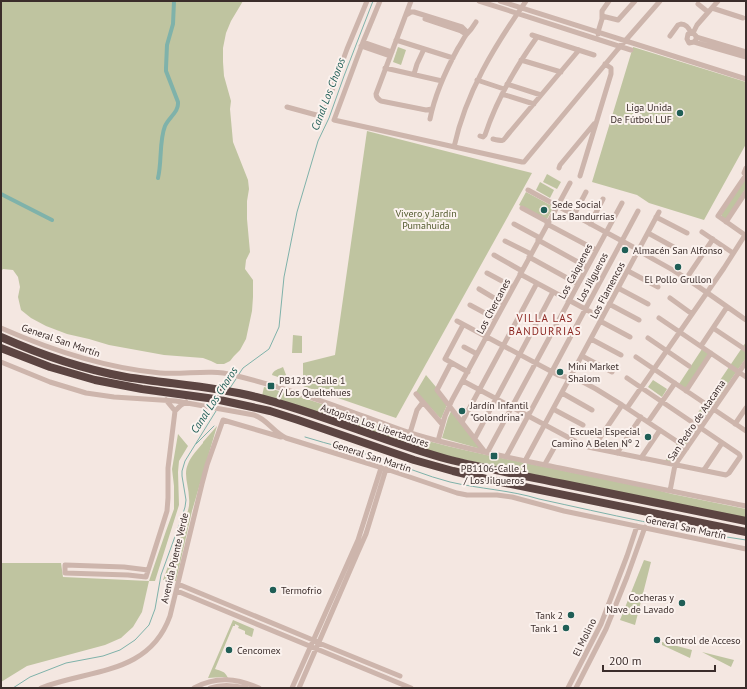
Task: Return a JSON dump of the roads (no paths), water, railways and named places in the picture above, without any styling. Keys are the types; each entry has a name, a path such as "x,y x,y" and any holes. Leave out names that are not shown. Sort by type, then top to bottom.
{"highway":[{"name":"Autopista Los Libertadores","path":"1,337 57,359 98,371 139,379 234,392 265,399 398,444 455,461 746,521"},
{"name":"Autopista Los Libertadores","path":"1,348 50,368 95,380 142,389 228,401 255,407 286,416 395,454 453,471 746,532"}],"street":[{"path":"287,107 320,116 324,115 347,49 367,1"},
{"path":"380,1 362,44 334,120 520,162 524,162 620,46 660,1"},
{"path":"411,1 376,94 403,104 428,107 432,109"},
{"path":"479,1 631,50"},
{"path":"500,1 746,79"},
{"path":"454,147 465,109 477,80 494,50 526,1"},
{"path":"596,39 602,21 602,11 609,1"},
{"path":"602,16 618,20 635,1"},
{"path":"694,36 695,27 718,1"},
{"path":"698,4 710,10 743,18"},
{"path":"406,15 413,15 437,21 466,34"},
{"path":"551,24 554,18"},
{"path":"430,119 442,81 466,34 472,29 476,22"},
{"path":"670,36 678,25 684,24 689,28 694,36 746,57"},
{"path":"480,136 482,137 485,135 491,117 504,89 534,36 594,55"},
{"path":"694,36 746,52"},
{"path":"396,40 453,58"},
{"path":"362,44 391,54"},
{"path":"414,74 424,49"},
{"path":"493,139 504,140 579,50"},
{"path":"521,60 561,72"},
{"path":"580,176 611,74 610,68 605,64"},
{"path":"385,68 442,81"},
{"path":"477,80 504,89 534,104"},
{"path":"504,89 542,95"},
{"path":"559,168 596,122"},
{"path":"628,408 745,235 718,216 746,175 744,173 746,168"},
{"name":"Los Chercanes","path":"438,441 442,424 450,405 570,183"},
{"path":"528,190 670,268 746,320"},
{"path":"574,215 586,192"},
{"path":"726,222 746,192"},
{"path":"590,224 603,199"},
{"name":"Los Caiquenes","path":"486,452 512,407 622,203"},
{"path":"522,208 596,250"},
{"name":"Los Jilgueros","path":"506,456 638,211"},
{"name":"Los Flamencos","path":"525,461 658,214 687,233"},
{"path":"514,224 587,267"},
{"path":"702,232 733,253"},
{"path":"648,233 679,250"},
{"path":"686,279 713,239"},
{"path":"506,240 578,284"},
{"path":"494,256 630,337"},
{"path":"628,271 658,287"},
{"path":"487,273 513,287"},
{"path":"462,422 537,283"},
{"path":"618,288 648,304"},
{"path":"479,290 504,304"},
{"path":"474,438 553,292"},
{"path":"670,298 692,314"},
{"path":"609,304 639,320"},
{"path":"470,305 496,319"},
{"path":"700,346 728,307"},
{"path":"659,318 746,377"},
{"path":"457,321 551,372 585,383 596,389 628,408 687,448"},
{"path":"463,325 444,359 468,372"},
{"name":"General San Martín","path":"1,328 26,339 86,359 141,371 167,374 211,372 230,374 310,397 410,433 438,441 525,461 746,506"},
{"path":"713,328 746,350"},
{"path":"648,338 689,366"},
{"path":"591,339 621,355"},
{"path":"464,347 477,354"},
{"path":"686,391 711,353"},
{"path":"582,356 612,372"},
{"path":"636,357 746,431"},
{"name":"General San Martín","path":"1,362 41,379 80,391 114,397 186,402 257,416 263,419 278,434 286,438 462,494 512,497 564,511 746,549"},
{"name":"San Pedro de Atacama","path":"670,491 675,465 746,362"},
{"path":"451,363 437,390 486,452"},
{"path":"622,405 590,447 727,475 730,473 740,456 627,378"},
{"path":"463,381 575,441"},
{"path":"648,422 675,383"},
{"path":"562,393 592,410"},
{"path":"416,394 442,424"},
{"path":"166,400 175,411 186,402"},
{"path":"410,433 417,409 423,402"},
{"path":"735,424 746,408"},
{"path":"553,409 583,425"},
{"name":"Avenida Puente Verde","path":"102,574 128,574 146,577 167,511 168,468 175,411"},
{"path":"617,453 641,417"},
{"name":"Avenida Puente Verde","path":"41,688 134,660 152,646 164,629 170,616 177,590 207,465 223,420 286,438"},
{"path":"641,458 660,430"},
{"path":"704,470 722,443"},
{"path":"545,464 554,448"},
{"path":"299,688 356,551 361,532 384,469"},
{"name":"El Molino","path":"568,688 601,624 637,526"},
{"name":"El Molino","path":"576,688 606,629 633,561 644,527"},
{"path":"292,688 313,640 356,551"},
{"path":"627,556 631,556 633,561"},
{"path":"102,574 65,573 65,565 124,567 148,570"},
{"path":"95,566 102,574"},
{"path":"178,584 400,676"},
{"path":"177,590 411,688"},
{"path":"214,606 216,600"},
{"path":"379,675 382,669"},
{"path":"194,688 209,682 225,680 241,681 259,688"},
{"path":"210,688 225,685 246,688"}],"waterway":[{"path":"158,178 163,132 165,126 178,106 178,102 166,71 167,45 173,24 174,1"},
{"name":"Canal Los Choros","path":"239,374 243,368 269,349 279,327 284,277 297,212 318,141 329,118 373,1"},
{"path":"1,194 52,220"},
{"name":"Canal Los Choros","path":"230,388 236,379"},
{"name":"Canal Los Choros","path":"13,688 30,677 66,663 103,656 120,650 135,640 149,625 155,609 161,575 185,507 186,500 182,476 185,461 216,411"},
{"name":"Canal Los Choros","path":"196,444 214,426"},
{"path":"305,437 372,456 450,482 517,494 668,527 746,540"}],"place":[{"name":"Liga Unida De Fútbol LUF","path":"680,113"},
{"name":"Sede Social Las Bandurrias","path":"544,210"},
{"name":"Almacén San Alfonso","path":"625,250"},
{"name":"El Pollo Grullon","path":"678,267"},
{"name":"Mini Market Shalom","path":"560,372"},
{"name":"PB1219-Calle 1 / Los Queltehues","path":"271,386"},
{"name":"Jardín Infantil \"Golondrina\"","path":"462,411"},
{"name":"Escuela Especial Camino A Belen Nº 2","path":"648,437"},
{"name":"PB1106-Calle 1 / Los Jilgueros","path":"494,456"},
{"name":"Termofrio","path":"273,590"},
{"name":"Cocheras y Nave de Lavado","path":"682,603"},
{"name":"Tank 2","path":"571,615"},
{"name":"Tank 1","path":"566,628"},
{"name":"Control de Acceso","path":"657,640"},
{"name":"Cencomex","path":"229,650"}],"district":[{"name":"VILLA LAS BANDURRIAS","path":"545,324"}],"park label":[{"name":"Vivero y Jardín Pumahuida","path":"426,218"}]}
